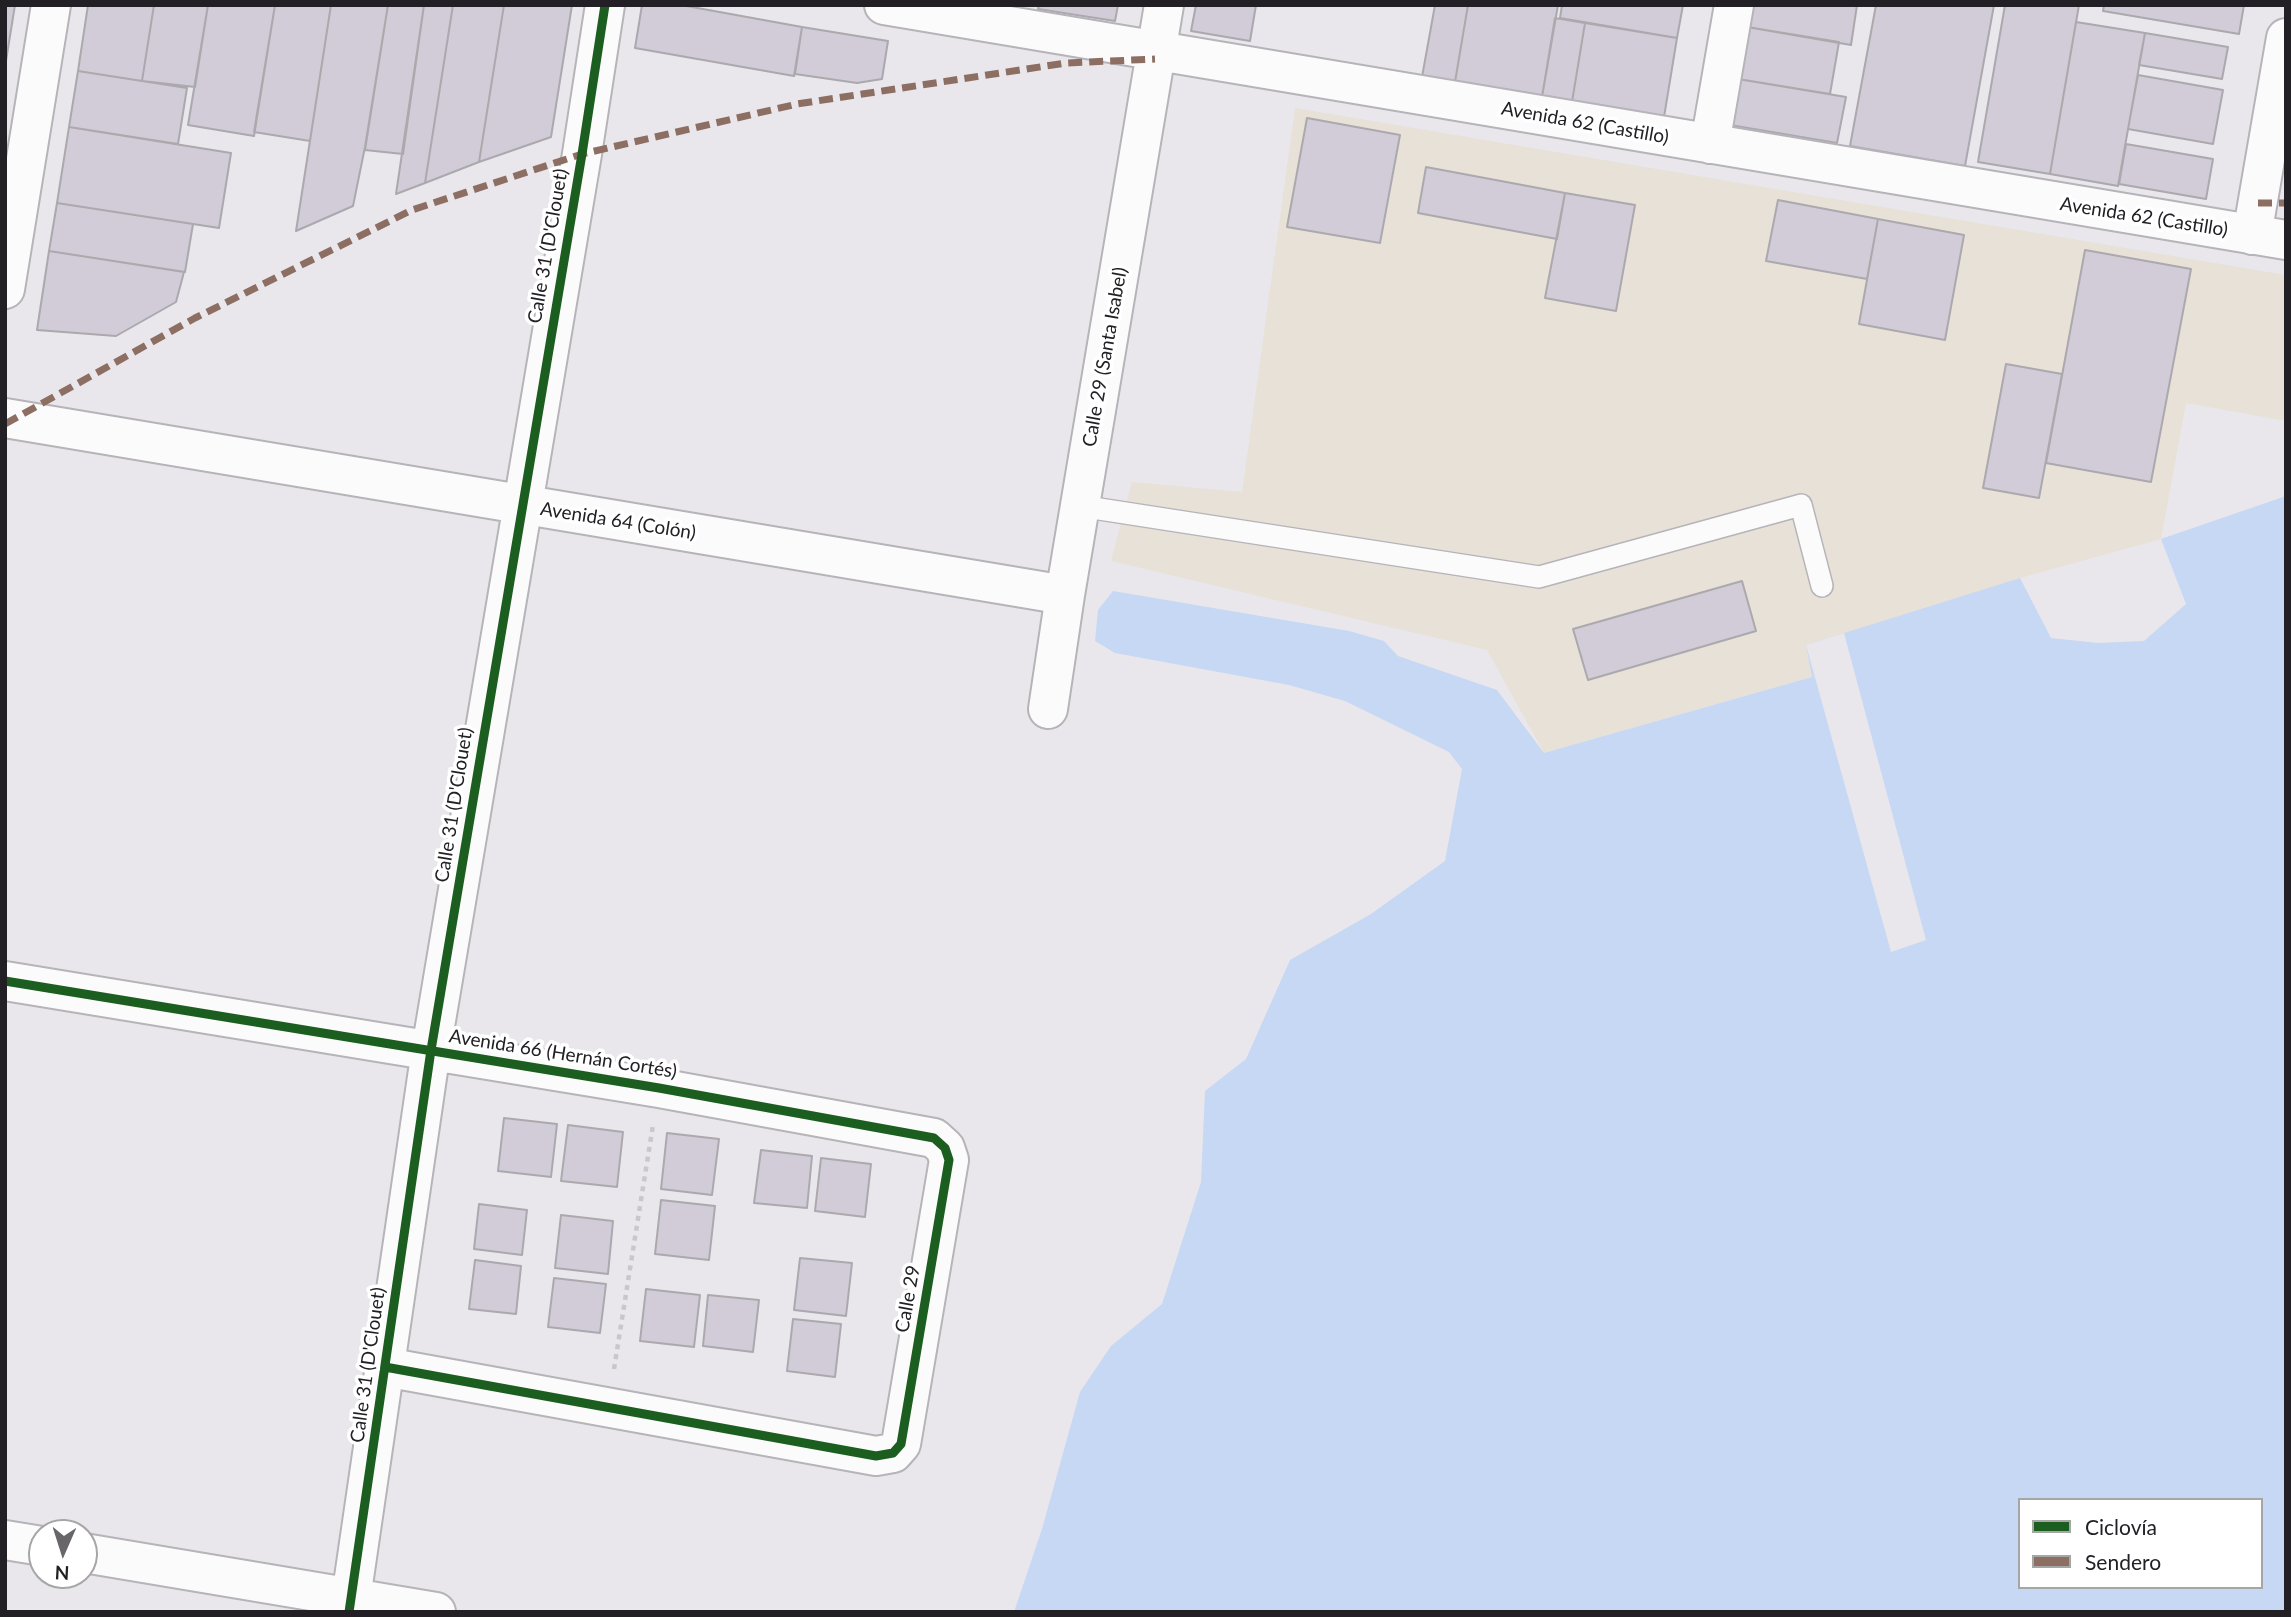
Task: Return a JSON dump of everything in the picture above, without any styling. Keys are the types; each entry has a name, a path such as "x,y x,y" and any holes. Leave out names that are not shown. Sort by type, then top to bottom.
{"street":[{"path":"5,289 51,5"},
{"name":"Calle 31 (D'Clouet)","path":"350,1605 431,1050 582,154 604,5"},
{"name":"Avenida 62 (Castillo)","path":"884,5 2269,237"},
{"name":"Calle 29 (Santa Isabel)","path":"1048,709 1164,5"},
{"path":"1710,144 1734,5"},
{"path":"2269,237 2286,38"},
{"name":"Avenida 64 (Colón)","path":"5,418 1065,595"},
{"name":"Avenida 66 (Hernán Cortés)","path":"5,981 659,1088 934,1138 945,1148"},
{"name":"Calle 29","path":"608,1407 876,1456 893,1453 901,1444 949,1160 945,1148"},
{"path":"385,1367 608,1407"},
{"path":"5,1539 28,1543"},
{"path":"98,1556 350,1605 436,1612"}],"lane":[{"path":"1080,506 1539,577 1801,505 1822,586"}],"path":[{"path":"608,1407 659,1088"}],"shaded area":[{"path":"1295,108 2286,275 2286,421 2186,403 2161,539 2020,578 1806,646 1812,677 1544,753 1487,650 1111,561 1132,482 1242,492"}],"water":[{"path":"2286,496 2286,1612 1014,1612 1042,1529 1080,1392 1111,1346 1162,1304 1201,1182 1205,1091 1246,1059 1290,960 1371,914 1445,861 1462,769 1449,752 1345,701 1289,685 1115,653 1095,641 1098,610 1113,591 1349,631 1384,641 1398,656 1497,690 1544,753 1812,677 1806,645 2020,578 2051,638 2098,643 2144,641 2186,604 2161,539"}],"pier":[{"path":"1844,633 1926,940 1891,952 1806,645"}],"building":[{"path":"5,5 15,5 5,67"},
{"path":"88,5 154,5 142,81 78,71"},
{"path":"154,5 208,5 195,87 142,81"},
{"path":"208,5 275,5 254,136 188,125"},
{"path":"275,5 331,5 310,141 254,132"},
{"path":"331,5 388,5 353,206 296,231"},
{"path":"388,5 424,5 403,154 365,150"},
{"path":"424,5 453,5 425,183 396,194"},
{"path":"453,5 504,5 479,162 425,183"},
{"path":"504,5 572,5 551,137 479,162"},
{"path":"642,5 681,5 802,27 794,76 635,48"},
{"path":"1039,5 1118,5 1115,21 1038,9"},
{"path":"1196,5 1256,5 1250,41 1191,31"},
{"path":"1435,5 1468,5 1455,82 1422,77"},
{"path":"1468,5 1558,5 1542,97 1455,82"},
{"path":"1562,5 1683,5 1677,38 1560,18"},
{"path":"1750,5 1857,5 1851,45 1747,27"},
{"path":"1876,5 1994,5 1965,166 1850,146"},
{"path":"2005,5 2079,5 2050,174 1978,162"},
{"path":"2104,5 2244,5 2239,34 2103,11"},
{"path":"1555,18 1585,23 1572,102 1542,97"},
{"path":"2076,22 2145,33 2118,186 2050,174"},
{"path":"1585,23 1677,38 1664,117 1572,102"},
{"path":"802,27 888,41 882,79 857,83 795,74"},
{"path":"1747,27 1839,42 1830,94 1738,79"},
{"path":"2145,33 2228,47 2222,79 2139,65"},
{"path":"78,71 187,88 178,144 69,127"},
{"path":"2138,75 2223,90 2213,144 2128,129"},
{"path":"1738,79 1846,97 1837,143 1730,125"},
{"path":"1307,118 1400,135 1380,243 1287,227"},
{"path":"69,127 231,153 219,228 57,203"},
{"path":"2126,144 2213,159 2206,199 2119,184"},
{"path":"1426,167 1565,193 1557,239 1418,213"},
{"path":"1565,193 1635,205 1616,311 1545,298"},
{"path":"1778,200 1878,219 1867,279 1766,261"},
{"path":"57,203 193,224 185,272 49,251"},
{"path":"1878,219 1964,235 1945,340 1859,324"},
{"path":"2085,250 2191,269 2151,482 2046,463"},
{"path":"49,251 184,272 176,302 116,336 37,330"},
{"path":"2006,364 2062,374 2039,498 1983,488"},
{"path":"1742,581 1756,631 1588,680 1573,629"},
{"path":"504,1118 557,1124 551,1177 498,1171"},
{"path":"568,1125 623,1132 617,1187 561,1181"},
{"path":"667,1133 719,1139 712,1195 661,1189"},
{"path":"761,1150 812,1156 807,1208 754,1203"},
{"path":"821,1158 871,1164 865,1217 815,1211"},
{"path":"661,1200 715,1206 709,1260 655,1254"},
{"path":"479,1204 527,1210 522,1255 474,1249"},
{"path":"561,1215 613,1221 608,1274 555,1268"},
{"path":"800,1258 852,1263 846,1316 794,1310"},
{"path":"475,1260 521,1266 516,1314 469,1309"},
{"path":"554,1278 606,1284 600,1333 548,1327"},
{"path":"646,1289 700,1295 694,1347 640,1341"},
{"path":"708,1295 759,1300 753,1352 703,1346"},
{"path":"793,1319 841,1324 835,1377 787,1371"}],"marked path":[{"path":"5,424 195,318 412,210 582,154 797,104 1066,63 1155,59"},
{"path":"2258,203 2286,203"}],"cycle path":[{"path":"349,1612 431,1050 605,5"},
{"path":"5,981 659,1088 934,1138 945,1148 949,1160 901,1444 893,1453 876,1456 385,1367"}]}
